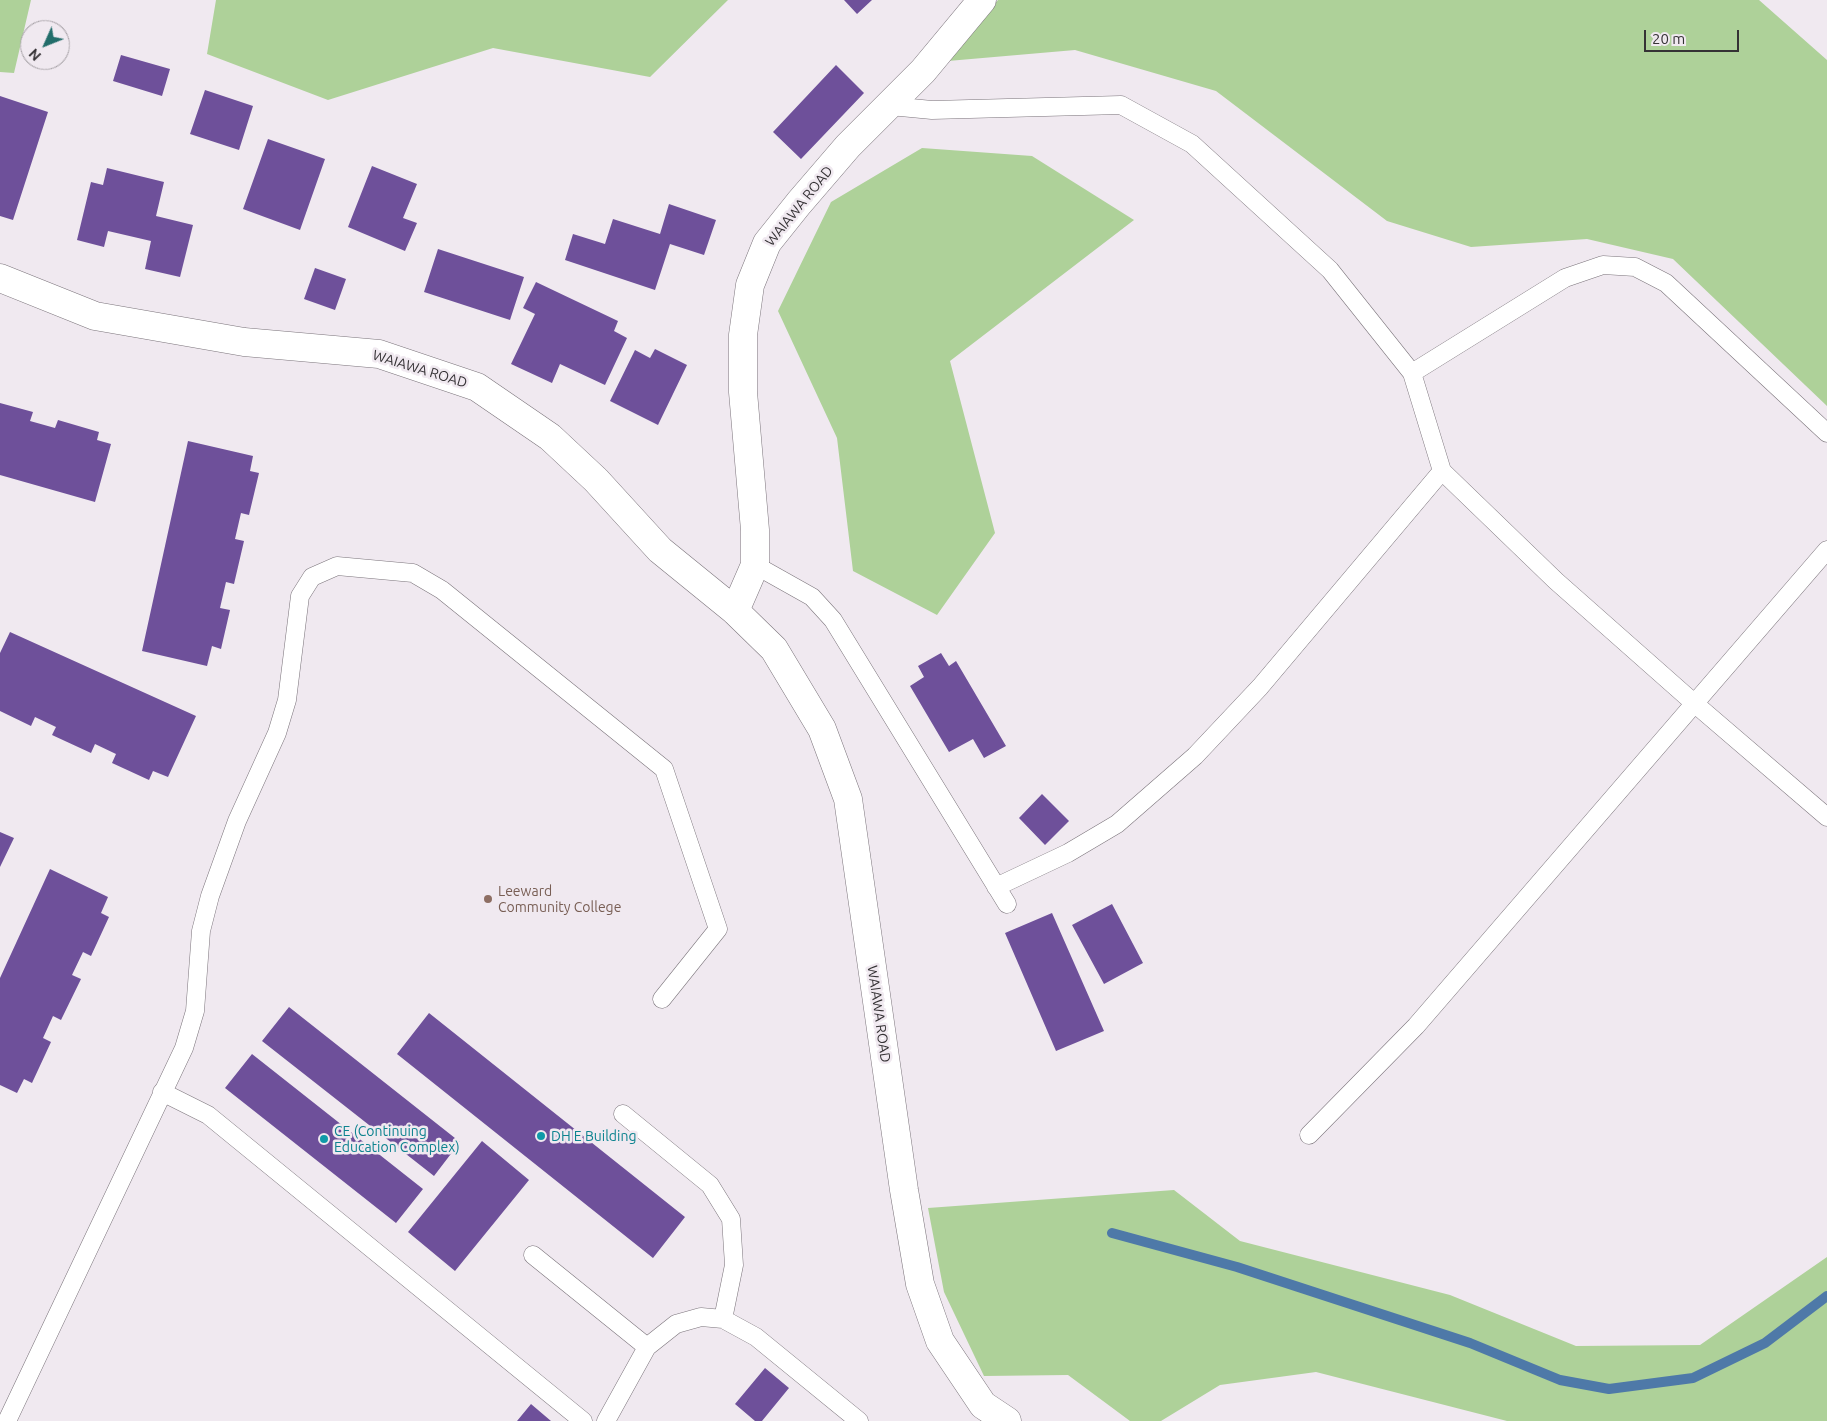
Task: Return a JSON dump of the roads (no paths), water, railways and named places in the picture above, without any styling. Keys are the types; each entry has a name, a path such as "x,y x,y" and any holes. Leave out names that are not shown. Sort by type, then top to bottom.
{"street":[{"name":"WAIAWA ROAD","path":"735,611 755,565 755,530 743,392 743,335 750,285 767,243 848,146 923,71 982,0"},
{"name":"WAIAWA ROAD","path":"0,278 95,316 244,342 379,354 477,387 550,437 596,480 660,550 735,611 774,649 822,729 848,799 904,1190 920,1284 940,1341 983,1405 1007,1421"}],"lane":[{"path":"890,106 932,110 1121,105 1192,144 1323,264 1412,373 1442,471 1556,581 1827,817"},
{"path":"1412,373 1565,278 1603,265 1635,267 1666,283 1827,433"},
{"path":"996,887 1068,853 1116,824 1195,756 1260,687 1442,471"},
{"path":"1309,1135 1416,1026 1827,550"},
{"path":"755,565 812,597 833,620 1007,904"},
{"path":"8,1421 184,1048 195,1011 201,931 210,896 238,822 277,733 287,700 300,596 312,577 337,566 413,573 442,590 664,769 718,928 662,1000"},
{"path":"162,1092 208,1116 583,1421"},
{"path":"623,1114 710,1185 731,1219 734,1265 723,1318"},
{"path":"532,1255 647,1347"},
{"path":"606,1421 647,1347 676,1324 701,1318 723,1318 756,1337 859,1421"}],"waterway":[{"path":"1112,1233 1237,1267 1470,1343 1560,1380 1609,1389 1693,1378 1765,1343 1827,1296"}],"place":[{"name":"Leeward Community College","path":"488,899"},
{"name":"DH E Building","path":"541,1136"},
{"name":"CE (Continuing Education Complex)","path":"324,1139"}]}
